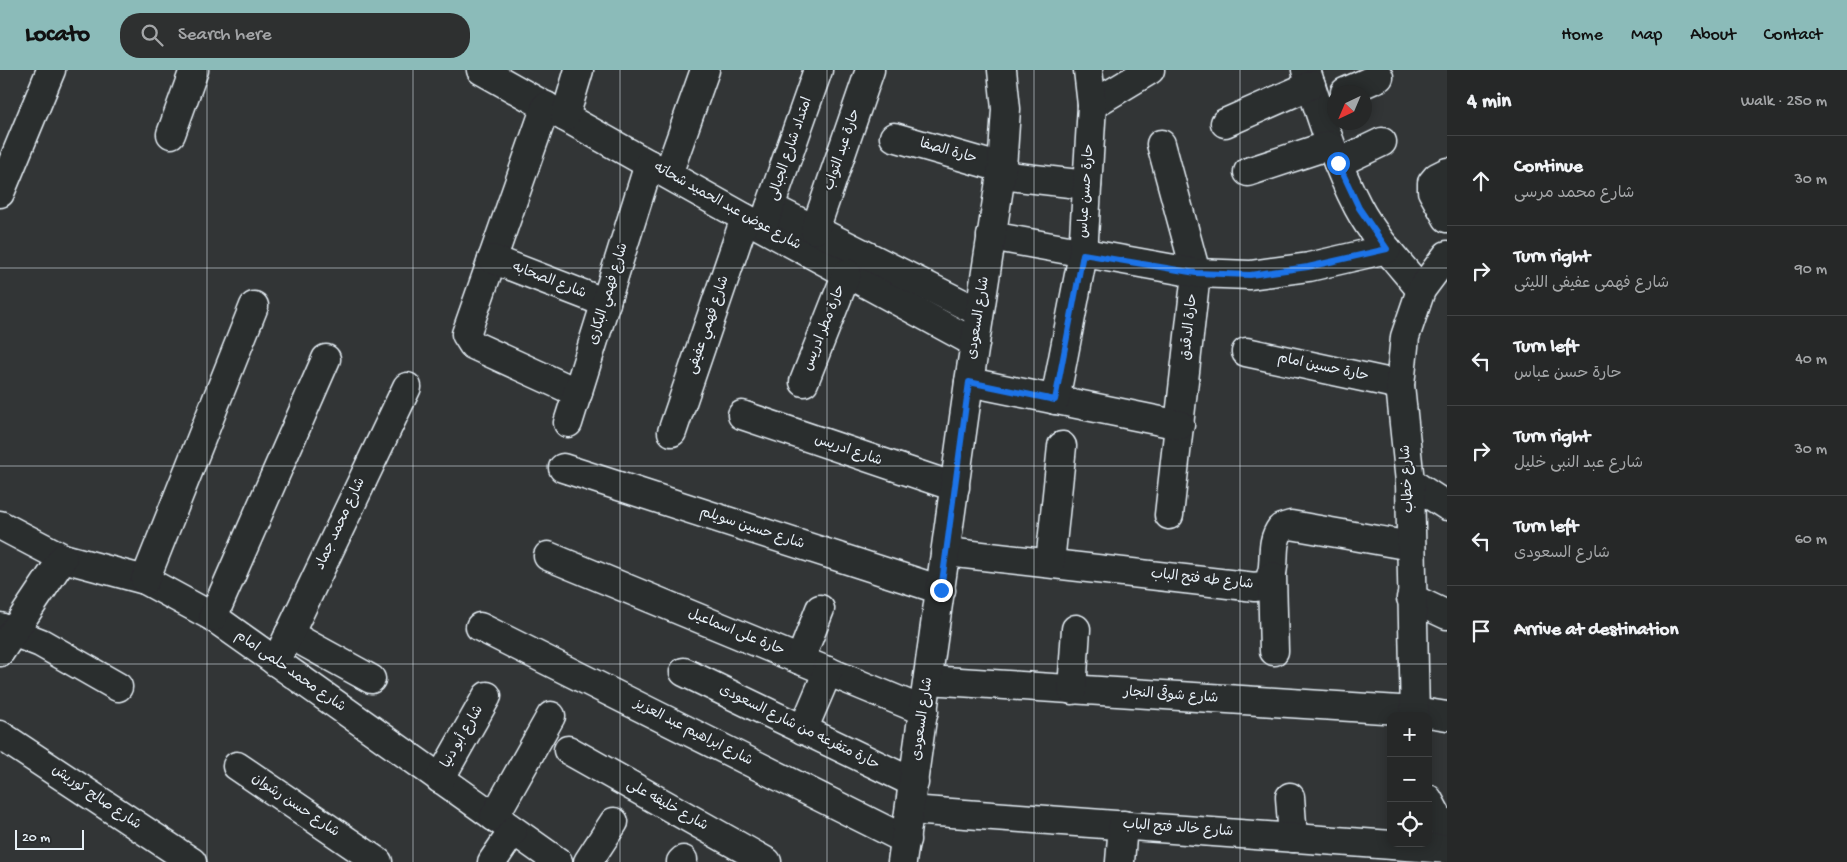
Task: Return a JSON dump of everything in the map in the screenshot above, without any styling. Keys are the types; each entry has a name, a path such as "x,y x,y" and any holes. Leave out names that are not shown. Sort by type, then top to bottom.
{"street":[{"path":"0,193 51,70"},
{"path":"171,134 194,70"},
{"path":"578,393 473,345 466,334 492,259 556,112 579,70"},
{"name":"شارع فهمي البكارى","path":"568,423 606,304 658,169 705,70"},
{"name":"امتداد شارع الجبالى","path":"759,217 818,70"},
{"name":"حارة عبد التواب","path":"815,230 870,70"},
{"name":"شارع السعودى","path":"904,851 969,382 1001,171 1006,109 1002,70"},
{"name":"حارة حسن عباس","path":"1055,400 1083,254 1092,105 1088,70"},
{"path":"1092,105 1150,70"},
{"name":"شارع عوض عبد الحميد شحاته","path":"484,71 658,169 759,217 859,270 975,343"},
{"path":"1360,85 1379,77"},
{"path":"1225,123 1317,89 1334,154 1359,208 1387,249 1421,290"},
{"name":"حارة الصفا","path":"894,137 1001,171 1087,185"},
{"path":"1248,172 1382,142"},
{"name":"حارة الدقدق","path":"1161,144 1196,273 1169,515"},
{"path":"1447,172 1437,177 1432,183 1432,191 1447,218"},
{"path":"759,217 815,230 859,270 979,312"},
{"name":"شارع فهمي عفيفى","path":"672,432 759,217"},
{"path":"992,236 1196,273 1250,275 1308,267 1387,249"},
{"name":"شارع خطاب","path":"1415,712 1410,482 1400,385 1405,337 1421,290 1447,254"},
{"name":"شارع الصحابه","path":"492,259 606,304"},
{"name":"حارة مطر ادريس","path":"804,382 859,270"},
{"path":"145,580 254,306"},
{"name":"حارة حسين امام","path":"1246,352 1400,385"},
{"path":"213,617 326,359"},
{"path":"969,382 1180,425"},
{"name":"شارع محمد جماد","path":"276,662 406,387"},
{"name":"شارع ادريس","path":"742,415 955,487"},
{"path":"1050,563 1062,446"},
{"name":"شارع حسين سويلم","path":"563,468 941,590"},
{"path":"1410,482 1447,506"},
{"name":"شارع محمد حلمى امام","path":"0,525 63,558 145,580 213,617 558,862"},
{"name":"شارع طه فتح الباب","path":"946,552 1255,587 1266,585 1272,576 1275,536 1281,528 1291,525 1411,546"},
{"name":"حارة على اسماعيل","path":"548,556 924,711"},
{"path":"63,558 4,637 41,643 118,687"},
{"path":"1272,576 1274,651"},
{"path":"1412,598 1447,615"},
{"path":"800,660 820,609"},
{"name":"شارع ابراهيم عبد العزيز","path":"480,627 904,851"},
{"path":"1072,690 1076,629"},
{"path":"289,634 371,679"},
{"path":"803,730 828,671"},
{"name":"حارة متفرعه من شارع السعودى","path":"684,672 803,730 912,797"},
{"name":"شارع شوقى النجار","path":"928,680 1387,712"},
{"name":"شارع أبو دنيا","path":"440,778 487,696"},
{"name":"شارع شوقى النجار","path":"1432,715 1447,716"},
{"path":"492,862 503,824 551,716"},
{"name":"شارع صالح كوريش","path":"0,735 192,862"},
{"name":"شارع خليفه على","path":"568,750 767,862"},
{"name":"شارع حسن رشوان","path":"237,766 378,862"},
{"name":"شارع خالد فتح الباب","path":"912,797 1123,825 1293,838 1328,851 1447,849"},
{"path":"1290,797 1293,838"},
{"path":"1430,802 1447,834"},
{"path":"588,862 614,822"},
{"path":"1120,862 1123,825"}],"route":[{"path":"941,590 969,382 1055,400 1083,254 1196,273 1250,275 1308,267 1387,249 1359,208 1338,163"}]}
